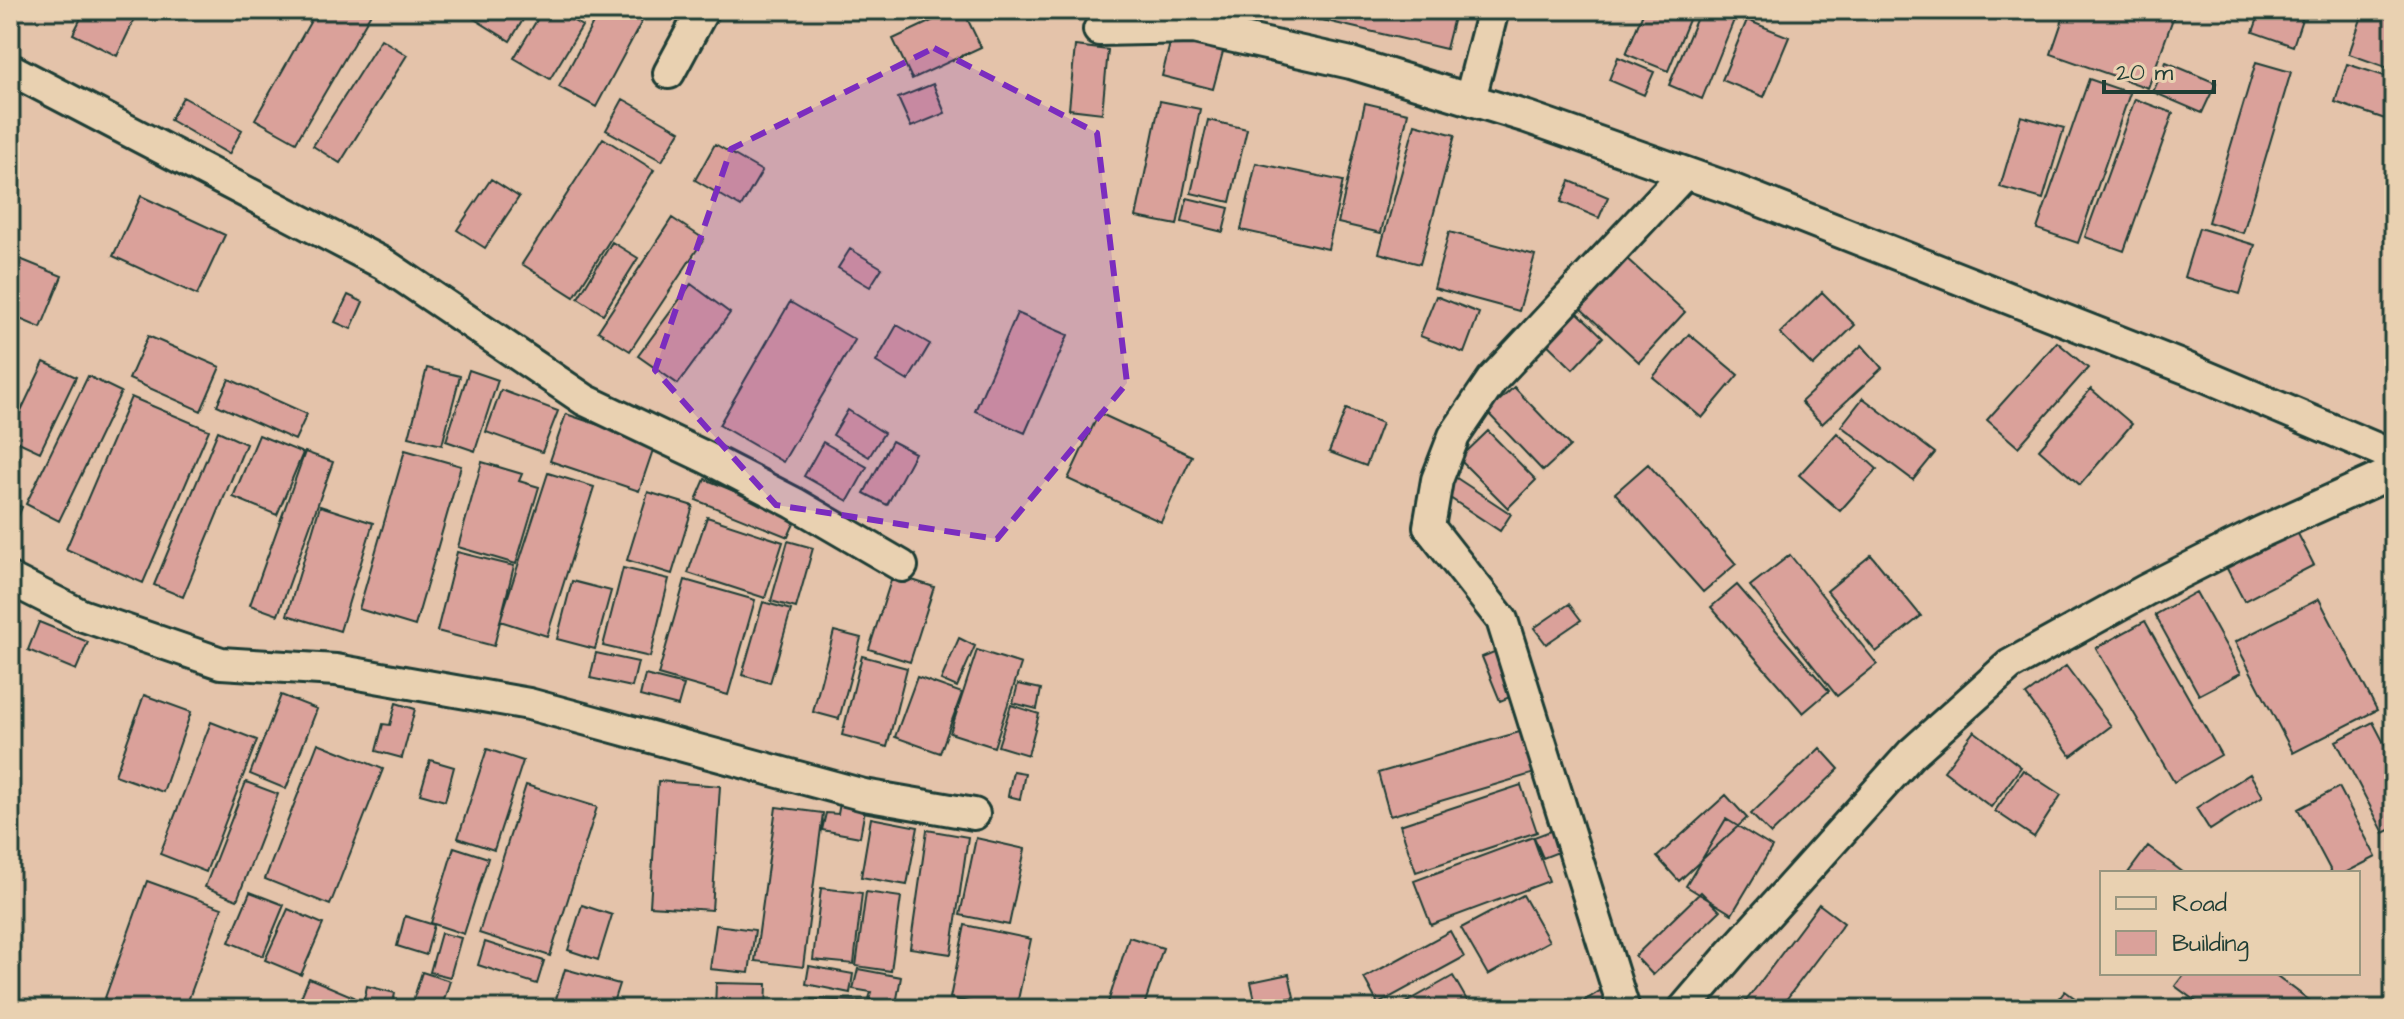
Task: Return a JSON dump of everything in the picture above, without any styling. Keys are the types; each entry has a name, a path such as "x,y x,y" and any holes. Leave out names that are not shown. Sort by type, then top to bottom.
{"street":[{"path":"669,73 703,10"},
{"path":"1470,99 1493,10"},
{"path":"1099,30 1194,28 1351,63 1527,117 1731,189 2186,368 2394,456"},
{"path":"10,69 384,264 585,400 794,503 902,566"},
{"path":"1624,1009 1502,620 1429,527 1437,480 1454,436 1492,380 1685,173"},
{"path":"1684,1009 1911,754 2010,665 2197,564 2394,472"},
{"path":"10,579 81,615 221,663 336,670 529,704 864,795 974,814"}],"highlighted area":[{"path":"934,48 1097,133 1127,383 997,539 776,505 655,370 731,149"}],"building":[{"path":"10,10 23,10 10,37"},
{"path":"85,10 139,10 117,56 73,34"},
{"path":"317,10 373,10 296,142 255,119"},
{"path":"460,10 529,10 510,41"},
{"path":"543,10 555,10 582,26 550,79 514,58"},
{"path":"600,10 648,10 596,107 559,87"},
{"path":"955,10 963,10 981,47 912,79 893,39"},
{"path":"1444,10 1455,13 1446,49 1284,11"},
{"path":"1644,10 1693,10 1668,71 1626,54"},
{"path":"1700,10 1738,10 1702,99 1669,85"},
{"path":"2066,10 2176,10 2148,88 2051,54"},
{"path":"2261,10 2305,10 2293,46 2253,32"},
{"path":"2364,10 2394,10 2394,70 2349,54"},
{"path":"1747,20 1789,37 1764,97 1722,80"},
{"path":"1172,35 1224,48 1213,89 1162,76"},
{"path":"381,39 407,55 340,163 313,146"},
{"path":"1075,46 1108,50 1102,113 1069,109"},
{"path":"1618,57 1654,72 1644,95 1609,80"},
{"path":"2166,62 2216,83 2202,113 2153,92"},
{"path":"2256,62 2291,72 2243,233 2208,222"},
{"path":"2347,64 2394,79 2394,122 2335,102"},
{"path":"2089,79 2130,93 2078,243 2037,229"},
{"path":"933,84 945,113 911,127 898,98"},
{"path":"183,97 242,130 229,154 170,120"},
{"path":"623,99 680,131 662,161 606,130"},
{"path":"2135,99 2173,113 2124,251 2085,237"},
{"path":"1160,101 1200,109 1177,225 1136,217"},
{"path":"1365,103 1408,113 1381,233 1338,223"},
{"path":"2021,116 2064,128 2043,199 2000,187"},
{"path":"1208,120 1247,129 1230,202 1191,193"},
{"path":"1415,124 1455,135 1420,264 1379,253"},
{"path":"603,138 654,170 574,297 522,264"},
{"path":"715,144 762,171 741,207 695,180"},
{"path":"1256,163 1343,181 1328,249 1241,230"},
{"path":"491,179 519,197 485,248 457,230"},
{"path":"1570,181 1608,197 1599,218 1561,202"},
{"path":"141,196 225,235 197,295 113,256"},
{"path":"1187,198 1229,208 1223,232 1182,222"},
{"path":"672,218 704,239 630,351 598,331"},
{"path":"2199,228 2255,245 2240,294 2184,277"},
{"path":"1449,232 1535,255 1519,311 1434,288"},
{"path":"612,242 638,258 603,314 578,298"},
{"path":"850,249 882,268 870,287 838,268"},
{"path":"10,255 62,276 41,328 10,315 13,297 10,296"},
{"path":"1625,257 1685,312 1639,362 1579,307"},
{"path":"691,284 730,313 678,384 638,356"},
{"path":"1822,292 1855,325 1813,366 1780,333"},
{"path":"348,295 363,302 351,329 335,322"},
{"path":"1436,296 1479,313 1464,353 1420,336"},
{"path":"790,302 855,340 783,462 719,425"},
{"path":"1574,309 1603,337 1573,369 1543,340"},
{"path":"1017,313 1068,335 1025,433 975,411"},
{"path":"897,325 930,344 908,381 876,362"},
{"path":"1689,334 1738,375 1702,418 1653,377"},
{"path":"148,336 220,367 201,411 129,379"},
{"path":"2057,342 2088,368 2018,447 1987,420"},
{"path":"1862,345 1882,368 1822,424 1801,402"},
{"path":"44,362 76,377 40,452 10,438 10,434"},
{"path":"427,368 460,376 442,445 409,437"},
{"path":"469,370 498,380 475,451 446,441"},
{"path":"88,376 121,392 59,521 26,504"},
{"path":"229,379 307,414 295,440 217,405"},
{"path":"1514,387 1570,446 1543,471 1487,412"},
{"path":"2091,389 2132,424 2080,485 2039,449"},
{"path":"501,390 558,411 542,452 486,432"},
{"path":"131,397 209,430 143,583 66,549"},
{"path":"1863,398 1935,453 1913,480 1841,426"},
{"path":"1346,409 1382,423 1366,466 1329,452"},
{"path":"848,410 884,433 869,457 833,435"},
{"path":"1099,413 1192,456 1161,522 1068,479"},
{"path":"566,414 655,444 639,491 550,461"},
{"path":"218,431 246,444 183,597 154,585"},
{"path":"1488,431 1536,480 1508,508 1459,459"},
{"path":"1837,433 1877,469 1840,511 1799,475"},
{"path":"259,435 303,453 277,515 233,497"},
{"path":"892,441 915,453 887,505 864,493"},
{"path":"823,442 867,467 848,501 804,476"},
{"path":"405,450 461,466 415,626 359,609"},
{"path":"305,452 333,462 278,615 250,605"},
{"path":"482,462 522,474 519,481 539,487 516,564 458,547"},
{"path":"1648,464 1736,564 1703,592 1615,493"},
{"path":"548,473 594,487 547,636 500,621"},
{"path":"1449,473 1511,514 1500,531 1438,490"},
{"path":"705,479 797,517 788,537 696,500"},
{"path":"648,492 693,506 672,574 627,560"},
{"path":"10,502 22,507 10,536"},
{"path":"320,506 373,523 340,631 287,615"},
{"path":"707,517 783,542 765,598 688,573"},
{"path":"2295,528 2314,565 2244,601 2224,563"},
{"path":"788,541 813,548 796,608 771,601"},
{"path":"457,552 514,566 494,646 437,631"},
{"path":"1790,555 1877,664 1837,696 1750,586"},
{"path":"1871,555 1921,616 1876,652 1827,591"},
{"path":"623,568 669,579 650,657 603,646"},
{"path":"893,574 934,587 910,662 869,649"},
{"path":"685,580 755,600 728,695 658,675"},
{"path":"572,581 611,591 595,649 557,639"},
{"path":"1737,585 1829,691 1803,713 1711,607"},
{"path":"2196,592 2241,673 2199,695 2155,615"},
{"path":"2319,599 2377,710 2293,753 2235,642"},
{"path":"763,602 791,610 770,683 742,675"},
{"path":"1569,604 1581,620 1546,644 1534,628"},
{"path":"2145,621 2221,755 2174,782 2096,648"},
{"path":"39,622 88,642 76,670 28,650"},
{"path":"834,631 861,638 839,719 813,712"},
{"path":"959,638 975,646 957,687 941,680"},
{"path":"1501,649 1520,693 1500,701 1482,657"},
{"path":"977,650 1021,664 994,747 950,733"},
{"path":"596,653 638,662 632,687 590,678"},
{"path":"862,656 907,668 887,747 842,735"},
{"path":"2066,666 2111,726 2071,756 2026,695"},
{"path":"645,675 684,685 678,706 640,696"},
{"path":"917,677 962,693 940,753 895,737"},
{"path":"1018,684 1041,689 1037,709 1013,703"},
{"path":"144,695 191,712 163,792 115,775"},
{"path":"281,695 317,709 286,789 250,774"},
{"path":"396,703 415,709 402,758 376,751 383,724 390,725"},
{"path":"1011,705 1039,714 1028,755 998,746"},
{"path":"211,722 257,740 206,872 160,854"},
{"path":"2373,722 2394,762 2394,828 2384,833 2336,741"},
{"path":"1523,731 1535,773 1390,816 1378,773"},
{"path":"1974,731 2021,767 1991,807 1944,771"},
{"path":"318,743 383,769 330,905 265,879"},
{"path":"1820,748 1839,769 1771,834 1751,814"},
{"path":"487,749 523,761 494,850 458,838"},
{"path":"430,760 454,767 445,801 420,794"},
{"path":"2023,770 2061,795 2034,837 1995,811"},
{"path":"1013,771 1025,773 1020,799 1008,796"},
{"path":"2250,774 2263,796 2210,830 2196,808"},
{"path":"658,781 720,786 712,910 650,906"},
{"path":"246,782 278,794 237,900 205,887"},
{"path":"526,785 597,807 550,956 479,933"},
{"path":"1521,785 1537,832 1416,872 1400,825"},
{"path":"2339,787 2376,857 2349,871 2331,871 2298,809"},
{"path":"842,793 867,798 860,837 822,830 826,813 838,814"},
{"path":"1726,795 1747,818 1679,881 1657,857"},
{"path":"776,807 823,813 803,967 755,961"},
{"path":"871,818 918,827 907,885 861,877"},
{"path":"1726,819 1772,847 1732,914 1686,886"},
{"path":"927,830 968,837 951,954 910,948"},
{"path":"1553,830 1561,851 1543,858 1534,837"},
{"path":"1533,837 1549,881 1431,925 1414,881"},
{"path":"976,838 1025,849 1009,925 960,915"},
{"path":"2148,846 2181,871 2129,871"},
{"path":"454,847 488,858 464,934 431,923"},
{"path":"147,881 222,908 185,1009 101,1009"},
{"path":"821,888 862,893 854,964 813,960"},
{"path":"250,892 284,905 263,956 229,942"},
{"path":"866,892 901,897 891,971 856,966"},
{"path":"1701,892 1720,911 1653,975 1635,956"},
{"path":"1523,895 1549,941 1488,975 1461,928"},
{"path":"1819,904 1844,923 1779,1009 1740,1009"},
{"path":"582,905 612,915 598,960 568,950"},
{"path":"288,909 323,924 301,975 265,960"},
{"path":"405,916 434,925 426,955 397,946"},
{"path":"716,925 755,930 749,973 710,969"},
{"path":"965,925 1031,939 1016,1009 999,1009 950,998"},
{"path":"1450,931 1464,957 1378,1004 1364,978"},
{"path":"441,933 461,938 450,977 430,972"},
{"path":"1129,937 1163,948 1143,1009 1106,1009"},
{"path":"485,942 544,961 537,984 478,965"},
{"path":"809,966 853,974 850,993 806,984"},
{"path":"565,969 619,984 611,1009 553,1009"},
{"path":"858,969 901,977 896,1004 869,999 871,992 853,989"},
{"path":"422,972 450,981 441,1009 411,1007"},
{"path":"1289,974 1294,997 1256,1005 1251,982"},
{"path":"2183,975 2276,975 2321,1009 2206,1009 2175,986"},
{"path":"1453,976 1472,1009 1401,1009 1400,1006"},
{"path":"309,978 354,997 349,1009 296,1009"},
{"path":"716,983 767,984 766,1009 715,1009"},
{"path":"367,986 395,993 392,1009 362,1009"},
{"path":"1606,987 1618,1009 1572,1009"},
{"path":"2065,991 2090,1009 2051,1009"},
{"path":"812,999 881,1002 881,1009 811,1009"},
{"path":"2188,999 2201,1009 2180,1009"}]}
